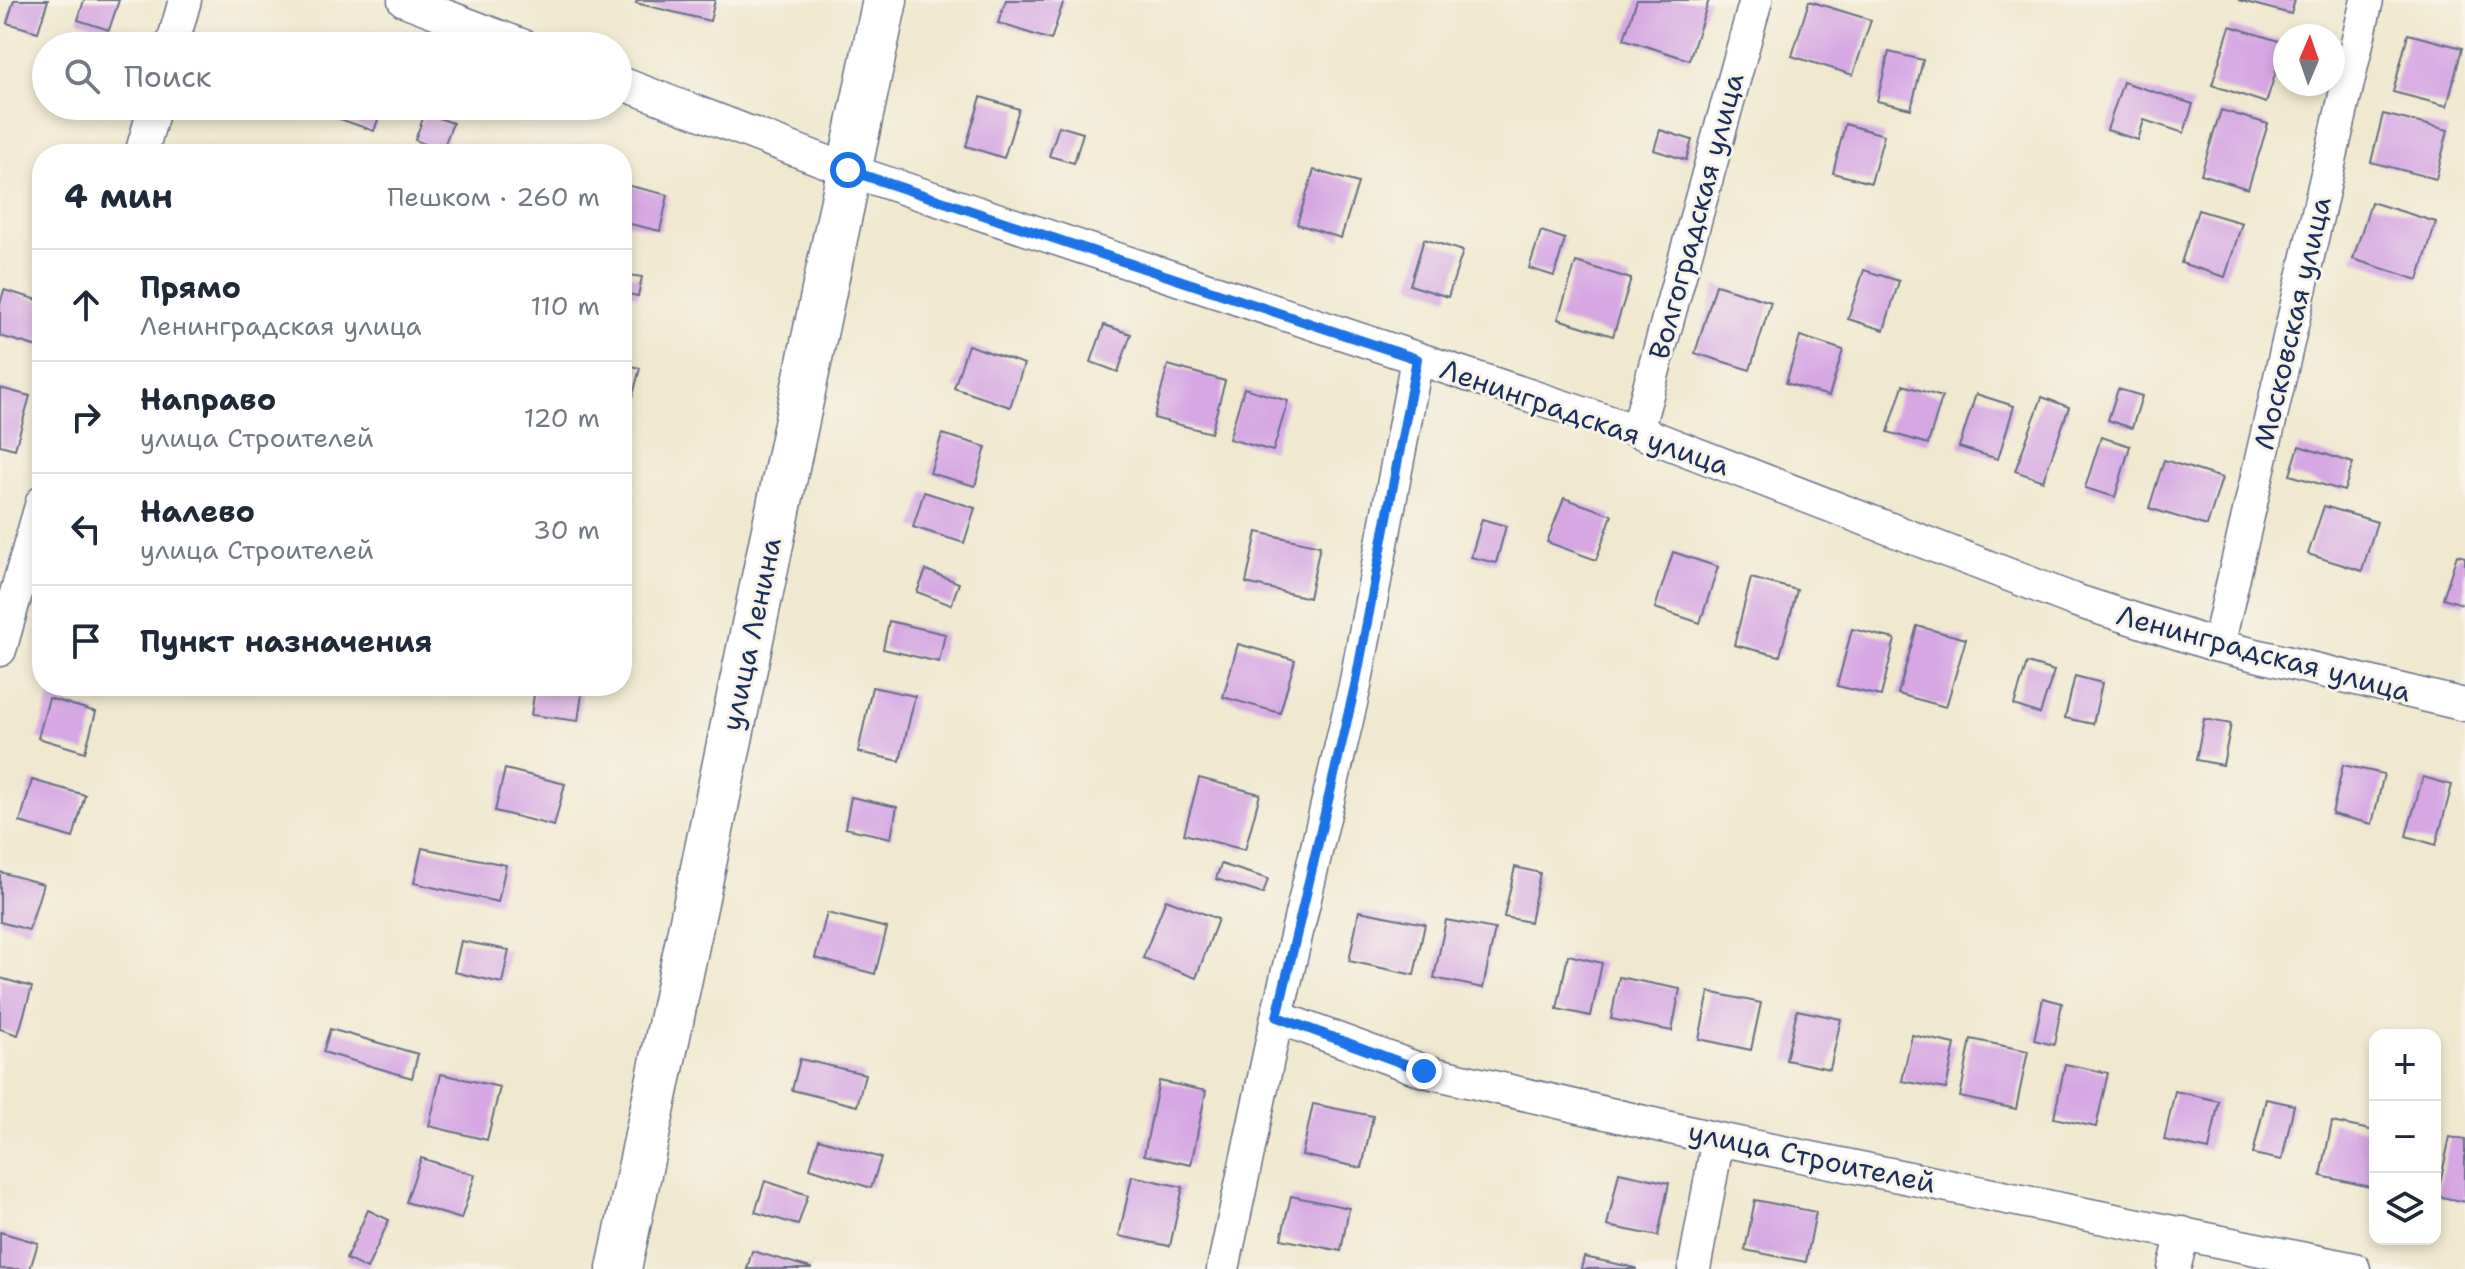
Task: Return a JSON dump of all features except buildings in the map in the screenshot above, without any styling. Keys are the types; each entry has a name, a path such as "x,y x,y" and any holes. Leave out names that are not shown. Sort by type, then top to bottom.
{"main road":[{"name":"улица Ленина","path":"619,1269 885,0"}],"street":[{"path":"176,32 185,0"},
{"path":"404,0 487,32"},
{"name":"Волгоградская улица","path":"1637,431 1756,0"},
{"name":"Московская улица","path":"2218,646 2367,0"},
{"name":"Ленинградская улица","path":"632,87 848,170 1637,431 2074,600 2218,646 2465,705"},
{"path":"144,144 151,120"},
{"path":"1223,1269 1277,1017 1355,686 1417,359"},
{"path":"0,650 32,537"},
{"name":"улица Строителей","path":"1277,1017 1424,1071 1718,1139 2354,1269"},
{"path":"1694,1269 1718,1139"},
{"path":"2174,1269 2183,1233"}],"route":[{"path":"848,170 1417,359 1355,686 1277,1017 1424,1071"}]}
